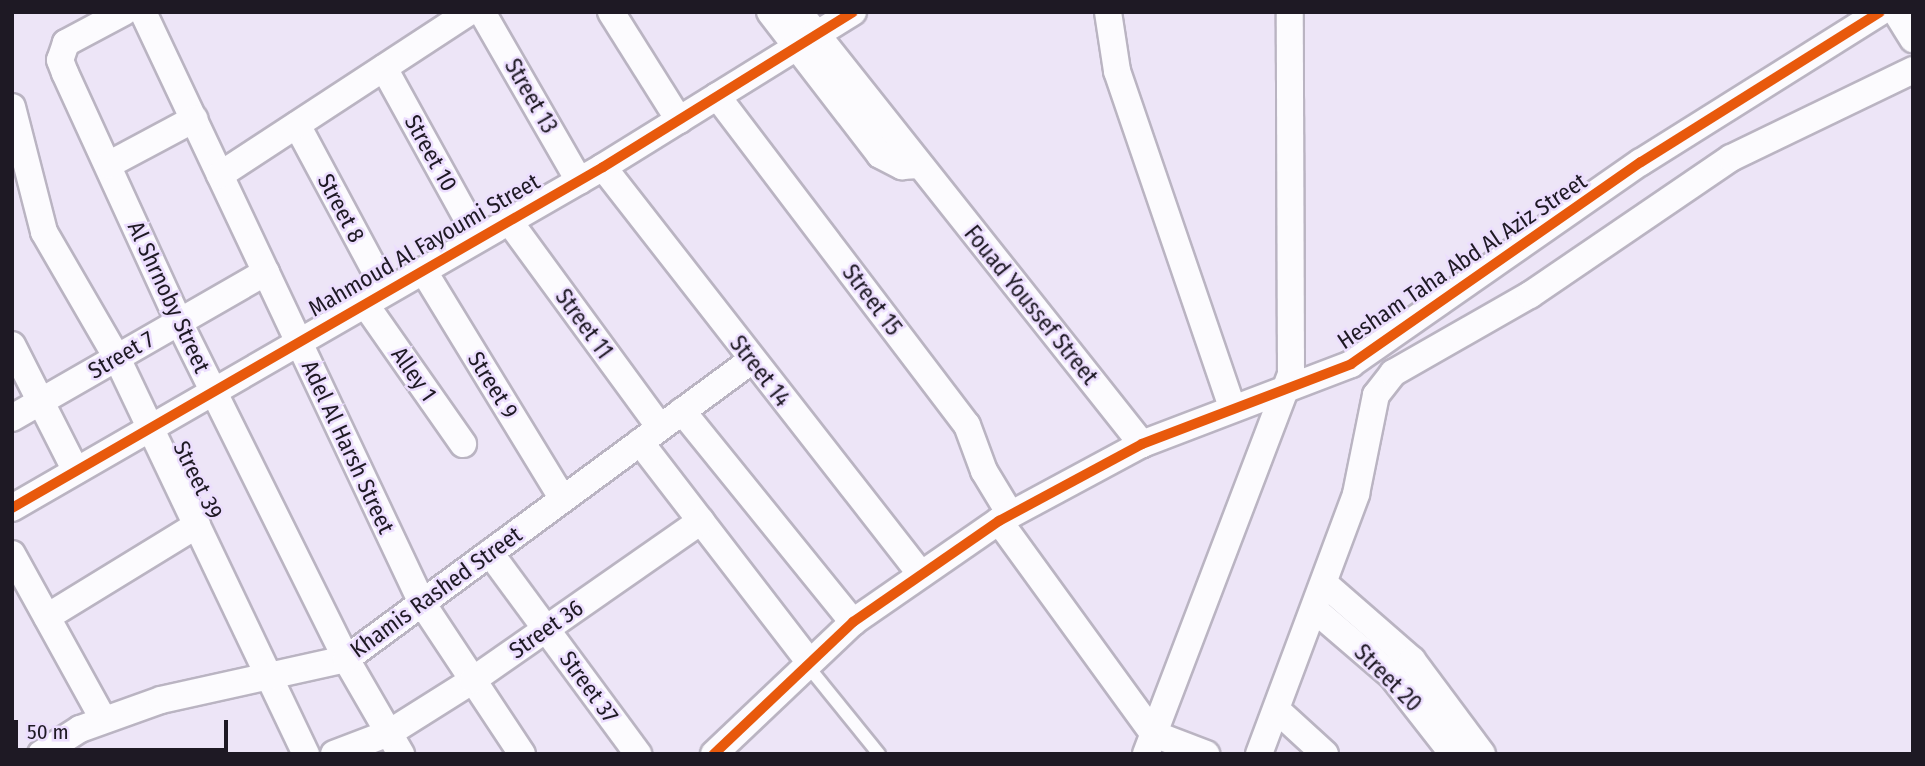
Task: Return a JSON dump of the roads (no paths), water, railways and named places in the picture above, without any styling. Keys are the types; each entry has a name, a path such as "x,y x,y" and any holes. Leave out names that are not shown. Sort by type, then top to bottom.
{"street":[{"name":"Al Shrnoby Street","path":"124,12 66,43 60,60 179,322 346,659 395,743"},
{"name":"Adel Al Harsh Street","path":"143,12 422,603 523,754"},
{"path":"220,175 469,12"},
{"name":"Street 13","path":"482,12 579,181"},
{"path":"611,12 679,120"},
{"name":"Fouad Youssef Street","path":"770,12 805,42 919,165 1142,444"},
{"name":"Fouad Youssef Street","path":"799,12 805,42"},
{"name":"Mahmoud Al Fayoumi Street","path":"12,508 603,167 853,12"},
{"path":"1108,12 1117,71 1232,406"},
{"path":"1206,754 1150,744 1287,389 1293,335 1290,12"},
{"name":"Hesham Taha Abd Al Aziz Street","path":"713,754 807,661 853,622 1004,517 1142,444 1232,406 1319,379 1382,344 1641,162 1880,12"},
{"path":"1896,12 1913,39"},
{"name":"Street 10","path":"384,68 478,238"},
{"path":"1259,754 1325,584 1356,494 1376,395 1392,373 1530,295 1731,158 1913,70"},
{"name":"Street 15","path":"718,96 967,425 1004,517 1150,744"},
{"name":"Street 39","path":"12,107 44,232 117,358 306,754"},
{"path":"108,165 194,119"},
{"name":"Street 8","path":"297,125 375,298"},
{"name":"Street 14","path":"603,167 920,573"},
{"name":"Street 11","path":"509,221 650,435 701,521 807,661"},
{"name":"Street 9","path":"423,270 564,499"},
{"name":"Street 7","path":"12,418 266,272"},
{"name":"Alley 1","path":"375,298 463,444"},
{"path":"12,345 76,471"},
{"name":"Khamis Rashed Street","path":"41,754 103,719 192,691 346,659 752,360"},
{"path":"682,411 853,622"},
{"name":"Street 36","path":"334,754 395,743 473,680 701,521"},
{"path":"47,617 197,525"},
{"name":"Street 37","path":"490,553 638,754"},
{"path":"12,554 103,719"},
{"path":"1325,584 1412,660 1482,754"},
{"name":"Street 20","path":"1315,610 1392,676 1453,754"},
{"path":"1277,710 1325,754"}],"lane":[{"path":"807,661 879,754"}]}
